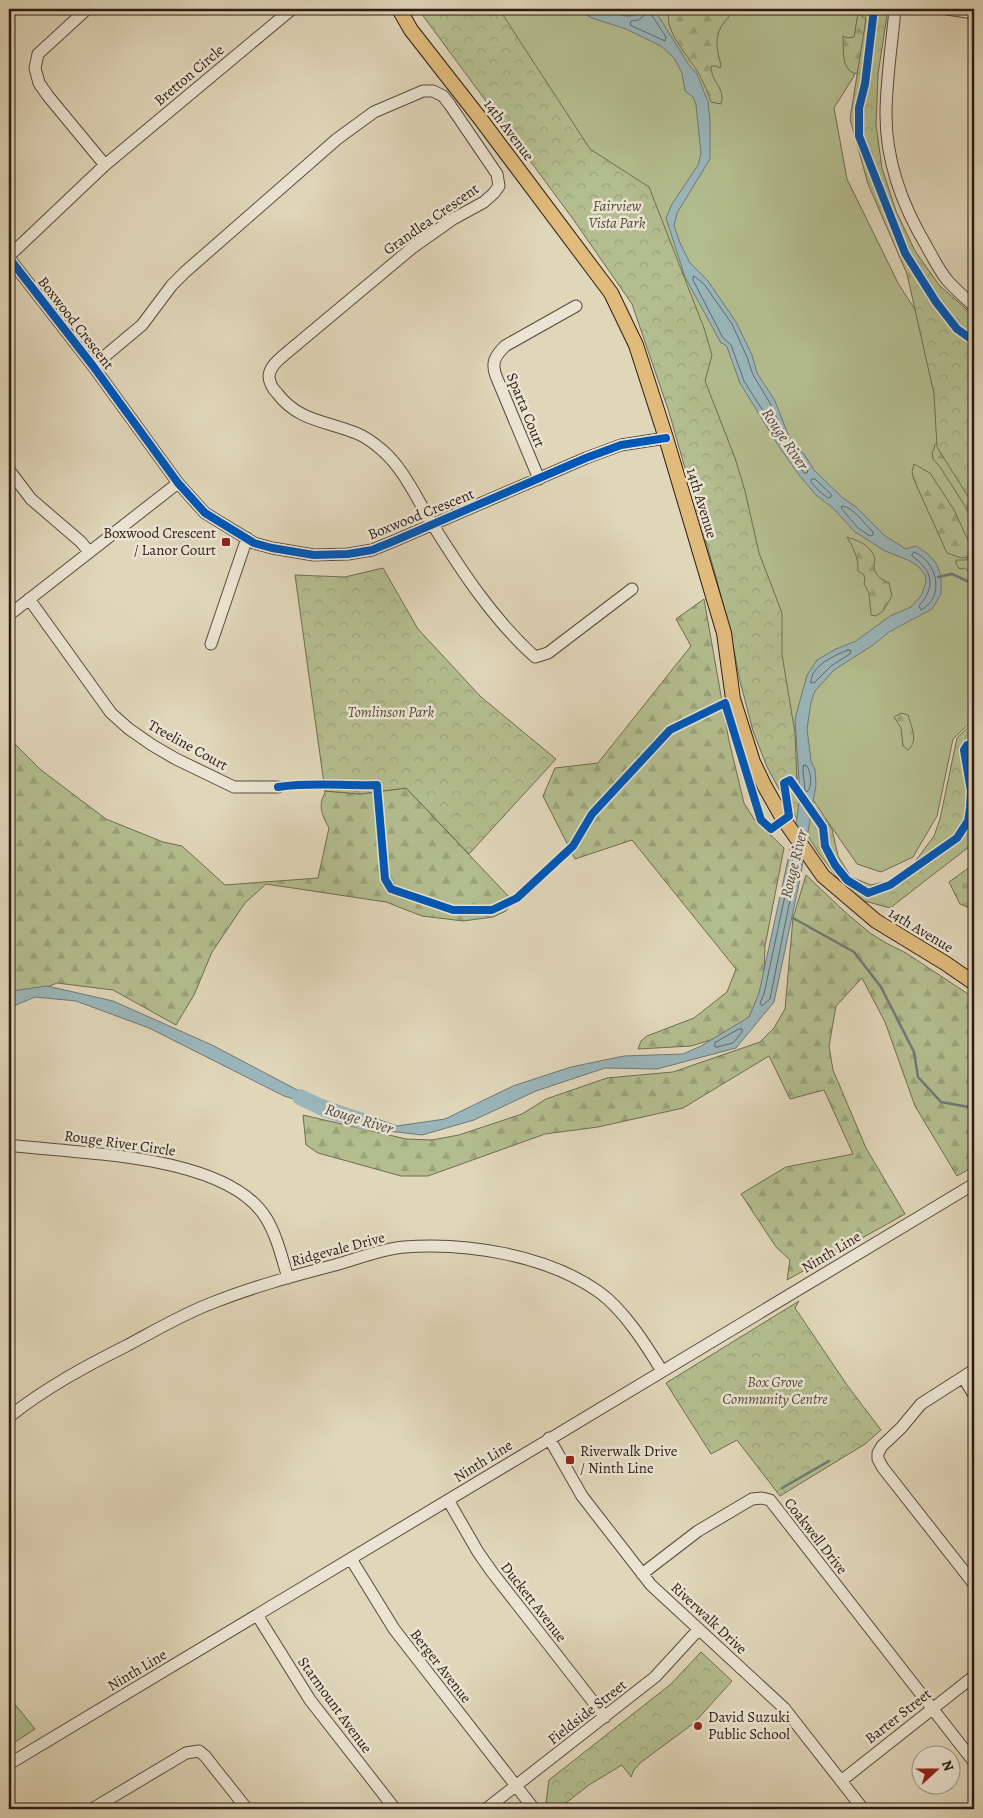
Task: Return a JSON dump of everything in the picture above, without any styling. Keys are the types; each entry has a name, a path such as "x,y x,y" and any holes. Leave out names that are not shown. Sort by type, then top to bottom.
{"main road":[{"name":"14th Avenue","path":"399,9 410,30 479,117 611,293 636,345 724,632 733,699 753,762 782,817 823,876 876,921 974,983"}],"street":[{"path":"86,9 38,54 35,68 39,83 48,96 105,164"},
{"name":"Bretton Circle","path":"9,257 105,164 292,9"},
{"path":"895,9 886,115 890,154 895,176 900,194 909,214 930,253 947,279 974,306"},
{"path":"947,9 974,12"},
{"name":"Grandlea Crescent","path":"93,366 142,324 185,272 337,139 374,112 414,95 433,91 443,96 498,174 499,186 484,202 453,219 371,280 352,299 285,354 273,366 269,375 272,387 296,412 357,434 372,442 386,454 396,464 433,525"},
{"name":"Boxwood Crescent","path":"9,257 93,366 178,483 205,513 254,543 272,548 314,555 348,554 372,550 586,458 621,445 666,438"},
{"name":"Sparta Court","path":"539,479 496,376 493,368 494,361 497,354 505,346 576,306"},
{"path":"9,470 31,499 89,552"},
{"path":"9,615 178,483"},
{"path":"433,525 475,588 517,641 535,657 548,653 632,589"},
{"path":"211,644 247,538"},
{"name":"Treeline Court","path":"29,599 111,713 129,729 176,759 234,787 263,789 278,787"},
{"name":"Rouge River Circle","path":"9,1145 44,1147 157,1161 184,1168 230,1187 245,1196 266,1217 279,1245 288,1278"},
{"name":"Ninth Line","path":"9,1764 351,1559 548,1438 662,1372 974,1184"},
{"name":"Ridgevale Drive","path":"9,1417 66,1377 110,1352 190,1312 254,1288 402,1247 445,1246 491,1251 517,1257 562,1272 597,1291 608,1300 636,1332 662,1372"},
{"path":"974,1370 921,1404 901,1428 882,1446 878,1453 878,1459 883,1468 974,1584"},
{"path":"963,1377 974,1395"},
{"name":"Riverwalk Drive","path":"548,1438 582,1496 642,1574 784,1708 863,1809"},
{"name":"Coakwell Drive","path":"642,1574 698,1531 752,1500 762,1498 770,1500 933,1708"},
{"name":"Duckett Avenue","path":"448,1500 478,1552 492,1572 605,1717"},
{"name":"Berger Avenue","path":"351,1559 394,1630 534,1809"},
{"name":"Starmount Avenue","path":"257,1615 310,1700 395,1809"},
{"name":"Fieldside Street","path":"486,1809 662,1671 699,1629"},
{"name":"Barter Street","path":"841,1781 974,1676"},
{"path":"933,1708 974,1762"},
{"path":"92,1809 186,1753 199,1751 248,1809"}],"green space":[{"name":"Fairview Vista Park","path":"418,9 499,9 590,149 649,187 704,328 712,355 705,381 735,458 745,491 759,553 782,613 782,655 795,733 797,783 832,829 838,856 851,877 871,885 889,881 914,863 934,836 940,819 957,738 974,722 974,843 890,908 861,900 844,886 818,852 767,767 753,731 740,681 730,630 669,412 632,304 573,219"},
{"path":"454,9 861,9 854,76 834,108 847,179 898,283 969,394 974,417 974,719 953,739 937,816 913,857 881,872 857,864 789,765 683,365"},
{"path":"670,9 737,9 725,22 718,34 717,48 720,68 711,66 713,77 722,94 721,104 711,102 700,76 673,35 668,17"},
{"path":"849,9 867,9 860,74 849,70 844,60 843,36 847,38 854,37 858,13"},
{"path":"851,9 888,9 878,74 876,125 882,168 896,211 915,251 939,285 974,316 974,506 937,447 934,394 907,274 868,184 850,119 866,19"},
{"path":"974,379 974,525 965,506 933,459 932,452 935,444 939,443"},
{"path":"914,464 930,473 954,510 972,551 972,548 974,548 974,586 971,585 968,571 965,568 960,569 956,564 956,560 965,560 972,557 961,558 947,553 914,480 912,472"},
{"path":"847,537 859,541 869,548 874,557 874,569 881,578 889,583 892,596 883,611 876,616 871,615 869,593 864,584 864,575 858,571 857,558"},
{"name":"Tomlinson Park","path":"383,568 418,629 481,697 556,759 469,854 406,788 360,794 325,791 295,575 345,577"},
{"path":"704,599 729,741 744,803 754,819 784,848 765,946 764,974 758,998 749,1017 721,1037 691,1046 638,1049 641,1041 647,1036 694,1018 727,992 736,969 632,840 575,859 543,796 555,768 598,763 691,646 676,619"},
{"path":"901,713 908,715 914,738 908,750 903,746 901,728 894,717"},
{"path":"9,738 41,770 106,819 163,842 182,846 225,885 318,878 329,828 321,807 325,791 360,794 406,788 513,901 506,911 493,917 463,921 422,916 386,902 266,884 245,903 212,952 194,995 176,1025 113,990 57,983 27,995 9,1009"},
{"path":"974,864 974,910 960,904 949,882"},
{"path":"806,875 870,933 906,953 974,998 974,1166 957,1176 915,1106 885,1022 862,978 836,1006 829,1046 833,1070 866,1148 905,1214 787,1280 790,1260 776,1247 741,1194 786,1167 853,1154 824,1090 790,1099 769,1056 683,1108 598,1127 545,1134 428,1176 401,1176 318,1153 306,1145 303,1115 406,1139 432,1140 459,1135 522,1114 546,1099 607,1078 673,1072 760,1042 774,1028 785,1009 793,918"},
{"name":"Box Grove Community Centre","path":"799,1301 795,1308 847,1385 881,1430 865,1444 780,1496 737,1440 711,1454 666,1383"},
{"path":"701,1652 732,1681 694,1723 640,1763 631,1777 622,1765 589,1785 558,1809 551,1809 546,1803 549,1780 671,1684"},
{"path":"9,1697 35,1729 9,1746"}],"water":[{"path":"604,8 627,16 654,9 689,65 697,74 708,102 710,159 677,213 674,226 680,243 690,263 708,281 736,322 752,355 757,373 775,401 789,437 804,454 814,470 885,536 906,549 916,546 928,554 936,563 941,576 941,594 932,609 889,632 873,645 834,670 815,691 811,702 807,729 816,785 800,879 774,1002 736,1048 657,1069 605,1068 536,1091 474,1120 422,1135 372,1129 355,1123 345,1115 284,1096 149,1028 76,1001 35,997 9,1008 9,994 12,991 47,986 113,1001 212,1045 303,1093 397,1126 445,1119 513,1086 571,1067 624,1056 683,1054 701,1046 749,1017 759,993 797,818 800,795 795,719 807,675 817,660 836,649 856,641 890,616 911,607 921,596 926,582 925,575 918,566 885,551 855,532 833,508 816,495 799,475 740,383 727,347 721,343 685,277 666,218 672,204 698,165 701,153 696,105 693,97 685,91 682,73 674,58 661,46 626,29 592,18 575,9"}],"waterway":[{"path":"938,577 952,574 967,581 974,580"},
{"path":"793,918 854,952 881,987 914,1052 918,1077 941,1102 974,1108"},
{"name":"Rouge River","path":"300,1097 327,1110 366,1122"},
{"path":"782,1488 829,1461"}],"cycle path":[{"path":"874,9 865,84 859,108 859,136 905,253 936,302 957,329 974,341"},
{"path":"9,258 93,366 178,483 205,513 254,543 272,548 314,555 348,554 372,550 586,458 621,445 666,438"},
{"path":"278,787 315,784 377,785 385,879 391,889 453,910 492,910 517,898 573,846 592,814 670,730 725,703 761,820 771,829 789,816 784,783 790,780 823,827 825,846 835,865 847,880 868,893 890,885 957,838 968,821 970,808 971,791 964,750 967,745 974,746"}],"place":[{"name":"Boxwood Crescent / Lanor Court","path":"226,542"},
{"name":"Riverwalk Drive / Ninth Line","path":"570,1460"},
{"name":"David Suzuki Public School","path":"698,1726"}]}
